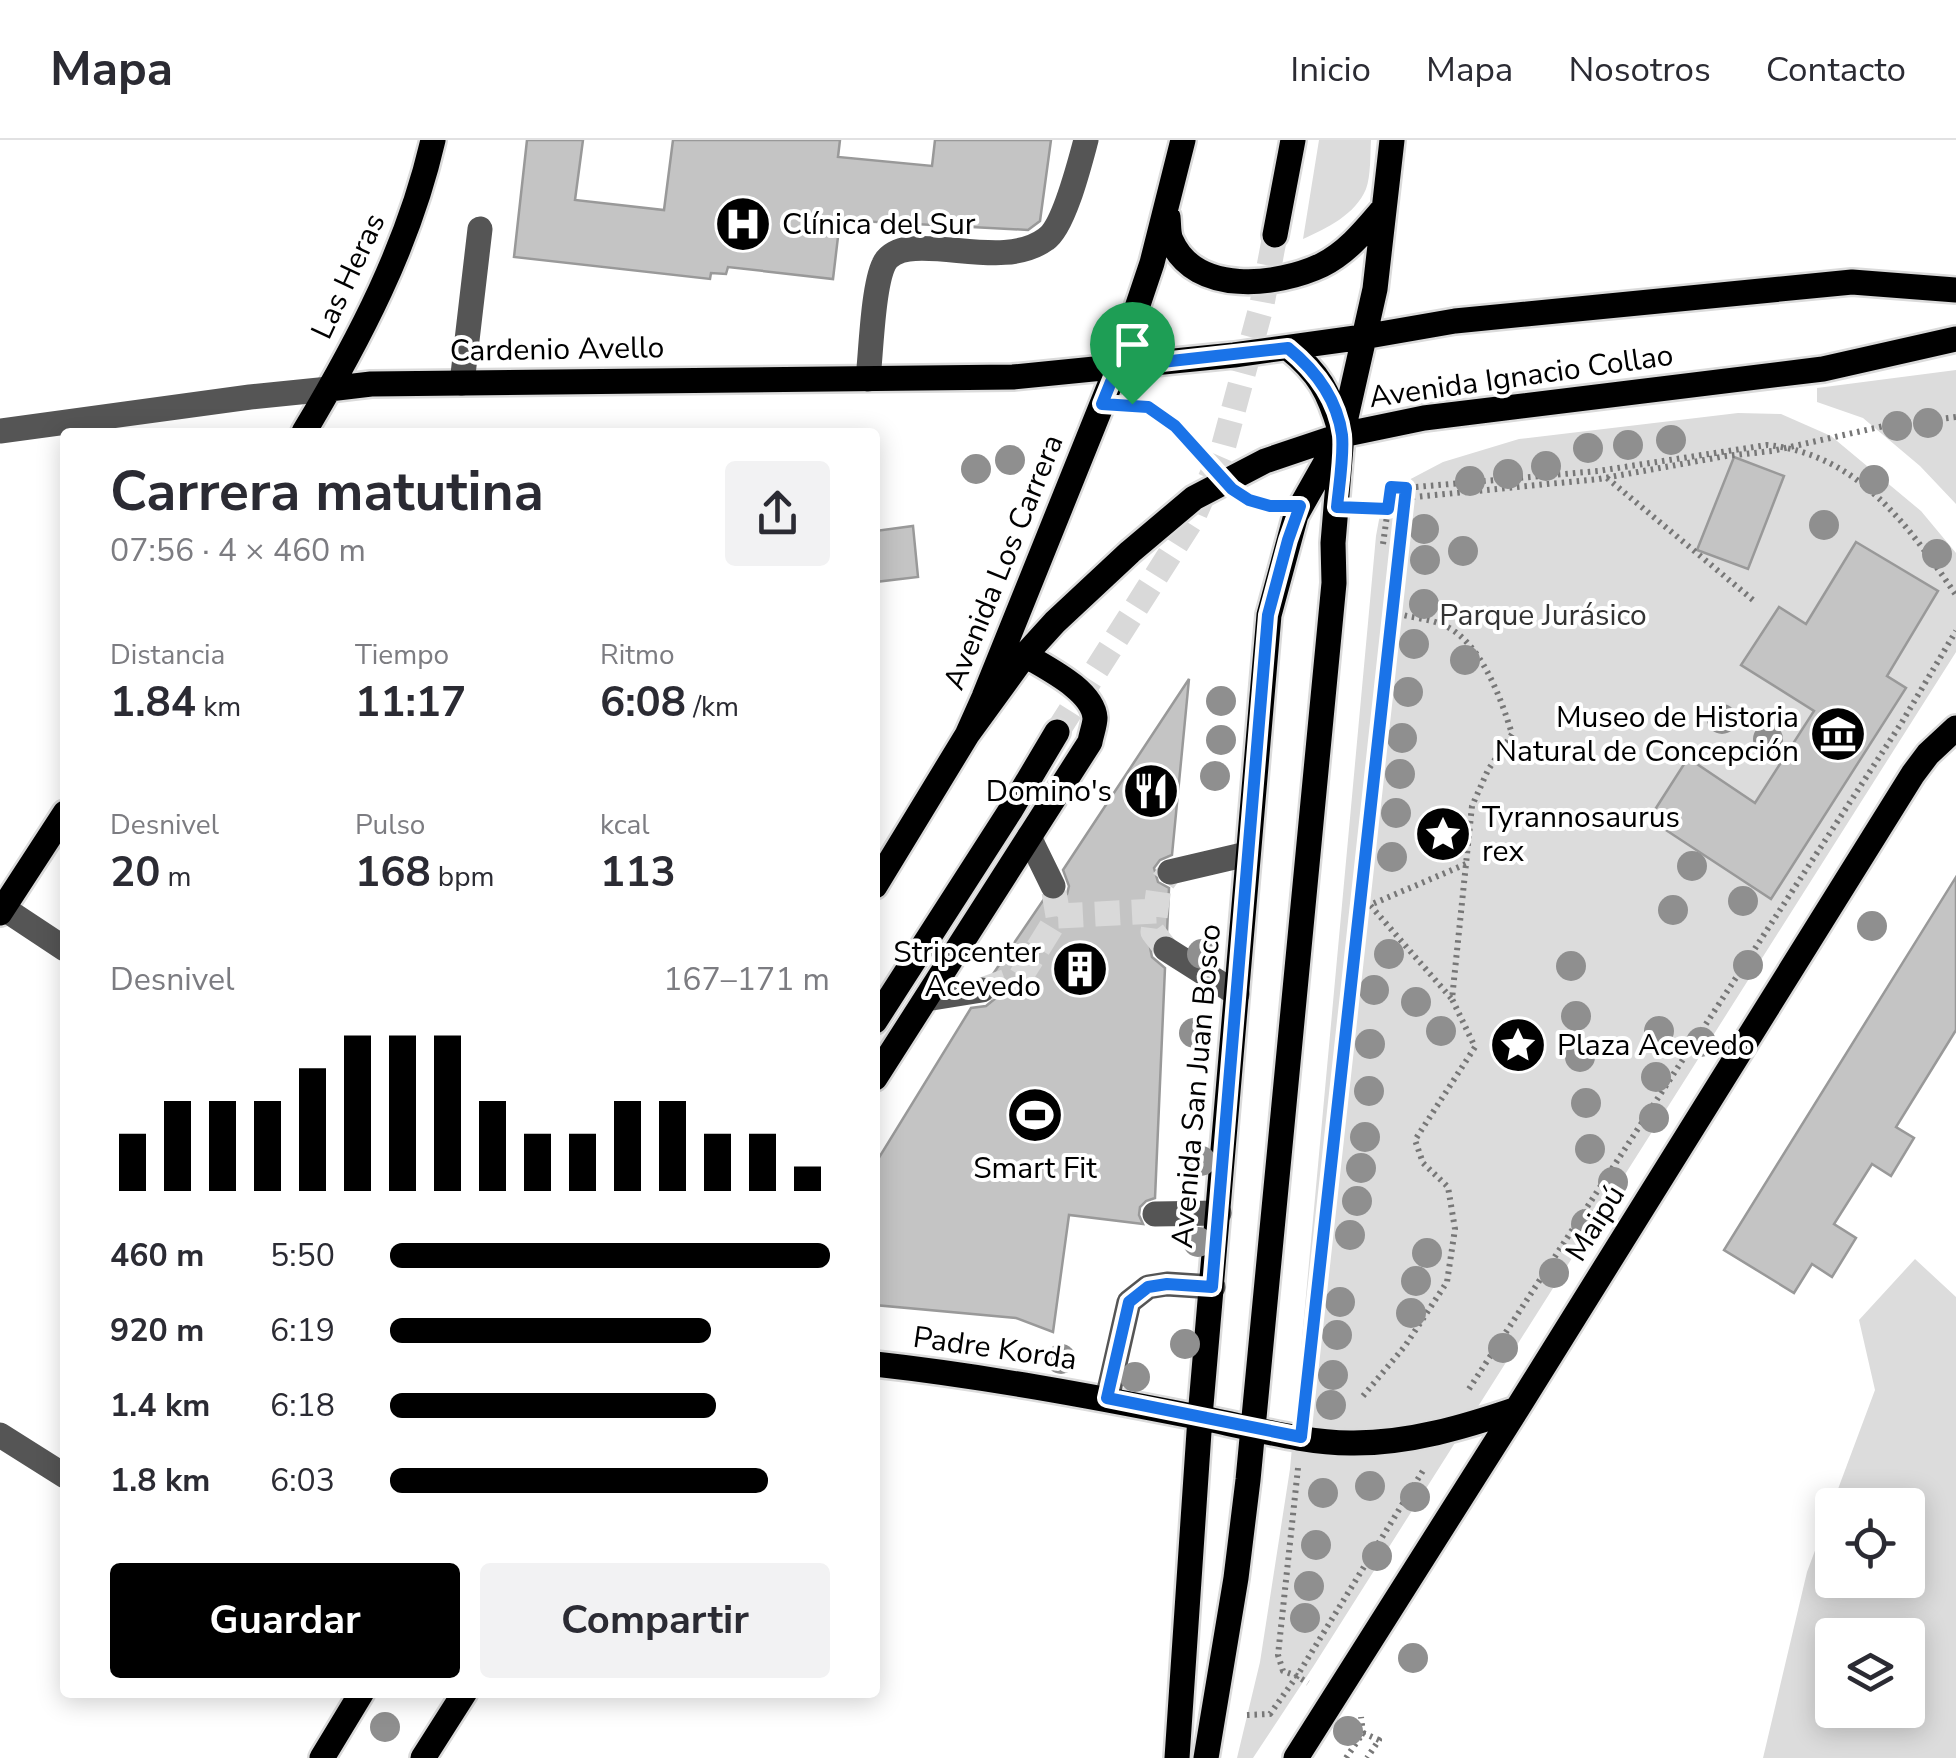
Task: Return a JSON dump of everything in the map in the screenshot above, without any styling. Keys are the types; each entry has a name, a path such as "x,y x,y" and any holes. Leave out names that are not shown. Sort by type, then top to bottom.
{"main road":[{"name":"Las Heras","path":"306,428 373,309 401,243 433,140"},
{"path":"1183,140 1152,262 1117,367 1364,337"},
{"path":"1275,235 1293,140"},
{"name":"Avenida San Juan Bosco","path":"1206,1758 1236,1578 1252,1428 1324,699 1342,435 1375,289 1392,140"},
{"path":"1167,207 1170,238 1180,254 1200,272 1256,283 1290,278 1324,264 1353,244 1384,208"},
{"name":"Avenida Ignacio Collao","path":"1364,337 1455,321 1852,282 1956,290"},
{"name":"Avenida Ignacio Collao","path":"967,735 1025,655 1130,552 1194,498 1265,461 1342,435 1424,418 1823,369 1956,339"},
{"path":"1288,348 1322,382 1342,435"},
{"name":"Cardenio Avello","path":"329,389 371,384 1013,377 1117,367"},
{"name":"Avenida Los Carrera","path":"880,878 967,735 1117,367"},
{"name":"Avenida San Juan Bosco","path":"1177,1758 1200,1417 1268,615 1296,515 1342,435"},
{"path":"880,1070 1090,742 1095,717 1088,700 1072,684 1025,655"},
{"name":"Maipú","path":"1296,1758 1913,774 1956,728"},
{"path":"880,1013 1058,732"},
{"path":"2,910 60,821"},
{"name":"Padre Korda","path":"880,1365 1107,1398 1348,1444 1448,1430 1517,1409"},
{"path":"322,1758 358,1698"},
{"path":"422,1758 461,1698"}],"street":[{"path":"868,379 877,293 884,264 892,254 909,249 1018,250 1046,239 1056,229 1086,140"},
{"path":"462,383 480,229"},
{"name":"Cardenio Avello","path":"0,431 250,396 329,389"},
{"path":"1029,837 1053,886"},
{"path":"1170,872 1247,854"},
{"path":"2,910 60,946"},
{"path":"1166,948 1237,994"},
{"path":"926,999 982,990"},
{"path":"1154,1214 1219,1213"},
{"path":"1107,1398 1129,1302 1148,1287 1212,1287"},
{"path":"0,1435 60,1473"}],"path":[{"path":"1102,404 1148,407 1175,426 1226,482"},
{"path":"1405,498 1599,479 1772,451 1884,426 1956,417"},
{"path":"1383,544 1391,487 1598,471 1767,445 1823,458 1862,482 1926,552 1956,595"},
{"path":"1598,471 1753,600"},
{"path":"1346,1758 1363,1733 1360,1717 1283,1671 1278,1655 1406,488"},
{"path":"1337,507 1403,509"},
{"path":"1403,615 1442,624 1458,634 1482,662 1499,692 1512,734 1488,770 1472,806 1452,998"},
{"path":"1297,1676 1448,1430 1476,1374 1893,736 1956,631"},
{"path":"1363,1396 1448,1282 1455,1229 1448,1188 1423,1163 1415,1140 1475,1046 1452,998 1370,904 1466,864"},
{"path":"1363,1733 1379,1740 1367,1758"}],"green space":[{"path":"1319,140 1371,140 1369,178 1361,198 1348,213 1303,239"},
{"path":"1956,370 1956,504 1920,466 1863,418 1817,402 1817,388"},
{"name":"Plaza Acevedo","path":"1738,413 1781,414 1831,436 1921,511 1956,553 1956,652 1313,1667 1253,1758 1237,1758 1260,1662 1290,1469 1376,536 1384,493 1443,462 1519,439"},
{"path":"1915,1259 1956,1297 1956,1758 1763,1758 1815,1551 1815,1598 1925,1598 1925,1488 1838,1488 1875,1390 1859,1320"}],"building":[{"path":"527,140 583,140 575,200 664,210 673,140 840,140 838,157 932,166 935,140 1051,140 1040,221 1028,230 840,220 833,279 728,267 726,274 711,273 710,279 514,257"},
{"path":"1734,457 1784,476 1748,569 1697,550"},
{"path":"913,526 918,577 880,581 880,530"},
{"name":"Museo de Historia Natural de Concepción","path":"1856,542 1938,591 1887,676 1906,688 1771,899 1649,819 1688,758 1755,803 1814,711 1741,665 1779,607 1806,624"},
{"name":"Stripcenter Acevedo","path":"1189,679 1172,855 1154,868 1158,882 1169,888 1167,933 1158,935 1150,947 1152,957 1165,968 1155,1198 1140,1207 1143,1224 1069,1215 1053,1332 1016,1318 880,1305 880,1156 971,1008 986,1006 997,997 998,986 991,977 1044,899 1059,901 1067,894 1069,886 1063,870"},
{"path":"1956,877 1956,1030 1896,1127 1914,1138 1891,1176 1872,1164 1834,1224 1856,1238 1832,1277 1812,1264 1794,1293 1724,1250"}],"tunnel":[{"path":"1057,732 1193,518 1222,452 1262,304 1275,235"},
{"path":"1166,949 1153,932 1159,887 1170,872"},
{"path":"982,990 1021,976 1058,916 1053,886"},
{"path":"1058,916 1156,911"}],"place":[{"name":"Clínica del Sur","path":"743,224"},
{"name":"Museo de Historia Natural de Concepción","path":"1838,734"},
{"name":"Domino's","path":"1151,791"},
{"name":"Tyrannosaurus rex","path":"1443,834"},
{"name":"Stripcenter Acevedo","path":"1080,969"},
{"name":"Plaza Acevedo","path":"1518,1045"},
{"name":"Smart Fit","path":"1035,1115"}],"route":[{"path":"1288,348 1309,365 1332,402 1342,435 1337,507 1388,509 1391,487 1406,488 1301,1437 1107,1398 1129,1302 1148,1287 1212,1287 1268,615 1300,506 1270,506 1249,500 1232,489 1175,426 1148,407 1132,404 1102,404 1117,367 1288,348"}],"park label":[{"name":"Parque Jurásico","path":"1543,615"}]}
